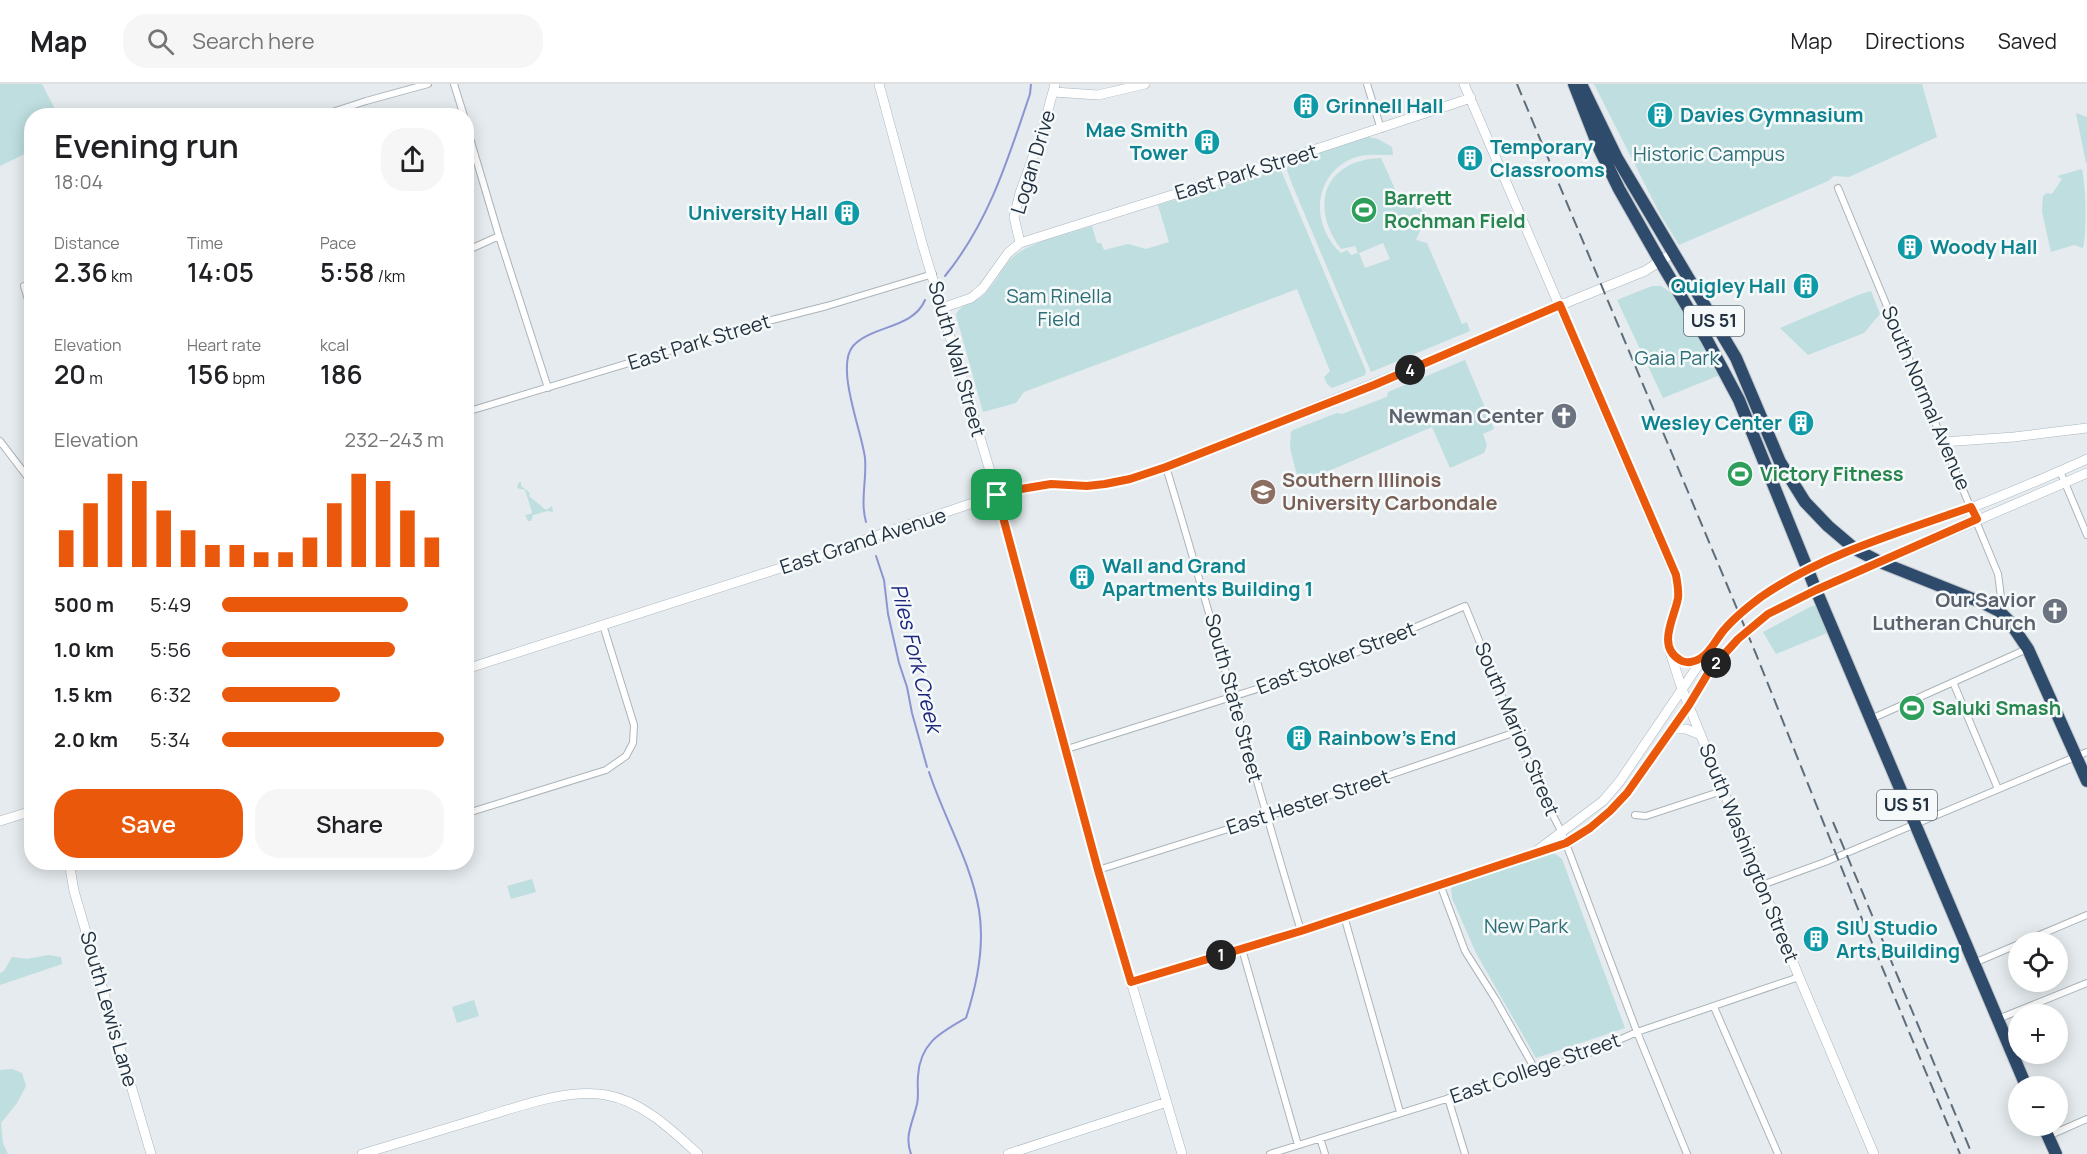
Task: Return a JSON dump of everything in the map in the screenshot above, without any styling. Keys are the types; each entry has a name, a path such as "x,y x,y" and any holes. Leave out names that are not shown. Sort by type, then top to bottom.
{"highway":[{"name":"US 51","path":"1574,84 1599,148 1739,400 1816,590 2022,1076"},
{"name":"US 51","path":"1581,84 1617,158 1736,358 1780,462 1796,488 1828,526 1856,549 1880,562 1983,603 2009,621 2028,649 2082,754 2087,781"},
{"path":"2047,1136 2056,1154"}],"street":[{"path":"344,108 428,84"},
{"path":"454,84 462,108"},
{"name":"South Wall Street","path":"879,84 922,243 997,495 1098,870 1182,1154"},
{"path":"1054,88 1098,95 1144,84"},
{"path":"1367,84 1381,129"},
{"name":"South Washington Street","path":"1464,84 1676,575 1678,595 1668,634 1669,649 1682,689 1722,791 1874,1154"},
{"name":"Logan Drive","path":"942,308 971,298 983,288 1008,253 1020,243 1014,217 1054,88"},
{"name":"East Park Street","path":"1020,243 1381,129 1471,98"},
{"path":"474,152 548,388"},
{"name":"South Normal Avenue","path":"1838,188 1998,574 2001,585 1999,612"},
{"path":"474,247 499,236"},
{"name":"East Grand Avenue","path":"474,666 805,560 1009,491 1051,484 1087,486 1105,484 1130,479 1166,467 1374,385 1645,271 1673,253"},
{"name":"East Park Street","path":"474,410 933,274"},
{"path":"1943,442 2052,434 2087,428"},
{"path":"0,441 24,472"},
{"path":"1531,855 1603,801 1620,781 1725,627 1760,597 1808,570 1856,549 1971,507 2087,459"},
{"name":"South State Street","path":"1166,467 1301,931"},
{"path":"2060,471 2087,535"},
{"path":"1131,982 1301,931 1566,843 1590,828 1627,793 1689,705 1710,670 1738,639 1780,607 1977,519 2087,473"},
{"name":"East Stoker Street","path":"1067,749 1234,697 1334,662 1465,606"},
{"name":"South Marion Street","path":"1465,606 1540,790 1562,833 1637,1032 1688,1154"},
{"path":"474,811 606,770 626,756 633,743 634,725 603,625"},
{"path":"1669,649 1683,662 1703,658"},
{"path":"1871,719 2028,649"},
{"path":"1953,682 1998,789"},
{"path":"1672,729 1686,729 1701,735"},
{"name":"East Hester Street","path":"1098,870 1266,817 1516,732"},
{"path":"1762,885 2082,754"},
{"path":"1635,815 1646,816 1722,791"},
{"path":"0,821 24,814"},
{"name":"South Lewis Lane","path":"70,870 74,891 151,1154"},
{"path":"1440,884 1465,951 1536,1071"},
{"path":"2047,932 2087,915"},
{"path":"1344,916 1400,1113"},
{"path":"1242,949 1298,1145"},
{"path":"1974,963 2008,949"},
{"name":"East College Street","path":"1270,1154 1587,1054 1637,1032 1799,977"},
{"path":"1998,1019 2087,983"},
{"path":"1714,1007 1778,1154"},
{"path":"362,1154 513,1108 576,1093 608,1095 639,1107 673,1131 698,1154"},
{"path":"1448,1098 1465,1154"},
{"path":"1008,1154 1167,1102"},
{"path":"2068,1124 2087,1119"},
{"path":"1320,1138 1324,1154"}],"green space":[{"path":"0,84 42,84 54,108 24,108 24,154 0,166"},
{"name":"Historic Campus","path":"1594,84 1922,84 1937,137 1849,177 1834,176 1828,181 1679,245 1659,212"},
{"path":"2076,113 2087,117 2087,164 2086,163"},
{"path":"1368,137 1378,139 1392,147 1393,155 1356,157 1338,167 1329,177 1320,203 1324,229 1331,242 1341,253 1347,250 1351,255 1358,253 1355,246 1341,249 1331,233 1326,217 1325,202 1328,188 1335,176 1346,167 1362,161 1381,158 1400,200 1411,196 1416,209 1421,208 1425,219 1416,240 1427,243 1462,324 1467,322 1470,331 1371,372 1286,167","holes":["1383,243 1390,259 1365,268 1359,253"]},
{"name":"Sam Rinella Field","path":"1280,168 1366,371 1365,375 1332,388 1327,384 1324,377 1330,371 1297,289 1024,392 1016,403 983,412 956,315 964,306 986,293 1014,256 1041,242 1092,226 1097,243 1101,243 1104,250 1128,244 1146,249 1169,242 1158,205"},
{"path":"2082,169 2086,209 2083,248 2074,245 2051,252 2042,212 2043,196 2047,193 2052,194 2062,179 2057,176"},
{"name":"Gaia Park","path":"1652,286 1661,286 1670,292 1702,340 1720,375 1663,398 1617,300"},
{"path":"1871,291 1880,314 1864,333 1808,355 1780,328 1858,295"},
{"path":"1465,360 1494,429 1483,434 1487,445 1484,453 1450,468 1432,427 1305,481 1304,478 1298,479 1290,448 1293,430 1387,397 1388,392"},
{"path":"521,482 521,486 530,493 529,496 546,510 552,506 553,512 533,515 531,521 528,521 525,515 532,512 525,490 517,488 518,483"},
{"path":"1812,606 1817,609 1827,633 1776,654 1763,632"},
{"name":"New Park","path":"1554,853 1562,859 1625,1028 1536,1058 1476,953 1452,898 1451,887"},
{"path":"532,879 536,892 511,899 507,886"},
{"path":"48,955 61,957 62,964 0,985 0,973 4,971 12,957 27,959"},
{"path":"474,1000 479,1016 457,1023 452,1007"},
{"path":"12,1069 22,1073 26,1086 17,1103 1,1123 3,1143 8,1154 0,1154 0,1070"}],"waterway":[{"name":"Piles Fork Creek","path":"945,276 974,234 996,189 1014,142 1030,94 1031,84"},
{"name":"Piles Fork Creek","path":"866,522 864,514 865,458 848,384 848,356 853,346 861,339 902,322 919,309 925,300"},
{"name":"Piles Fork Creek","path":"876,556 884,580 888,614 899,663 927,767"},
{"name":"Piles Fork Creek","path":"911,1154 908,1141 918,1101 918,1076 923,1055 933,1040 966,1018 977,978 981,937 979,910 970,875 929,772"}],"railway":[{"path":"1517,84 1756,654 1862,919 1960,1154"},
{"path":"1833,822 1972,1154"}],"place":[{"name":"Grinnell Hall","path":"1306,106"},
{"name":"Davies Gymnasium","path":"1660,115"},
{"name":"Mae Smith Tower","path":"1207,142"},
{"name":"Temporary Classrooms","path":"1470,158"},
{"name":"Barrett Rochman Field","path":"1364,210"},
{"name":"University Hall","path":"847,213"},
{"name":"Woody Hall","path":"1910,247"},
{"name":"Quigley Hall","path":"1806,286"},
{"name":"Newman Center","path":"1564,416"},
{"name":"Wesley Center","path":"1801,423"},
{"name":"Victory Fitness","path":"1740,474"},
{"name":"Southern Illinois University Carbondale","path":"1263,492"},
{"name":"Wall and Grand Apartments Building 1","path":"1082,577"},
{"name":"Our Savior Lutheran Church","path":"2055,611"},
{"name":"Saluki Smash","path":"1912,708"},
{"name":"Rainbow's End","path":"1299,738"},
{"name":"SIU Studio Arts Building","path":"1816,939"}],"route":[{"path":"1560,305 1676,575 1678,595 1668,634 1669,649 1683,662 1703,658 1725,627 1760,597 1802,573 1856,549 1971,507 1977,519 1816,590 1768,614 1738,639 1710,670 1689,705 1627,793 1590,828 1566,843 1301,931 1131,982 1098,870 997,495 1051,484 1087,486 1105,484 1130,479 1166,467 1445,356 1560,305"}]}
